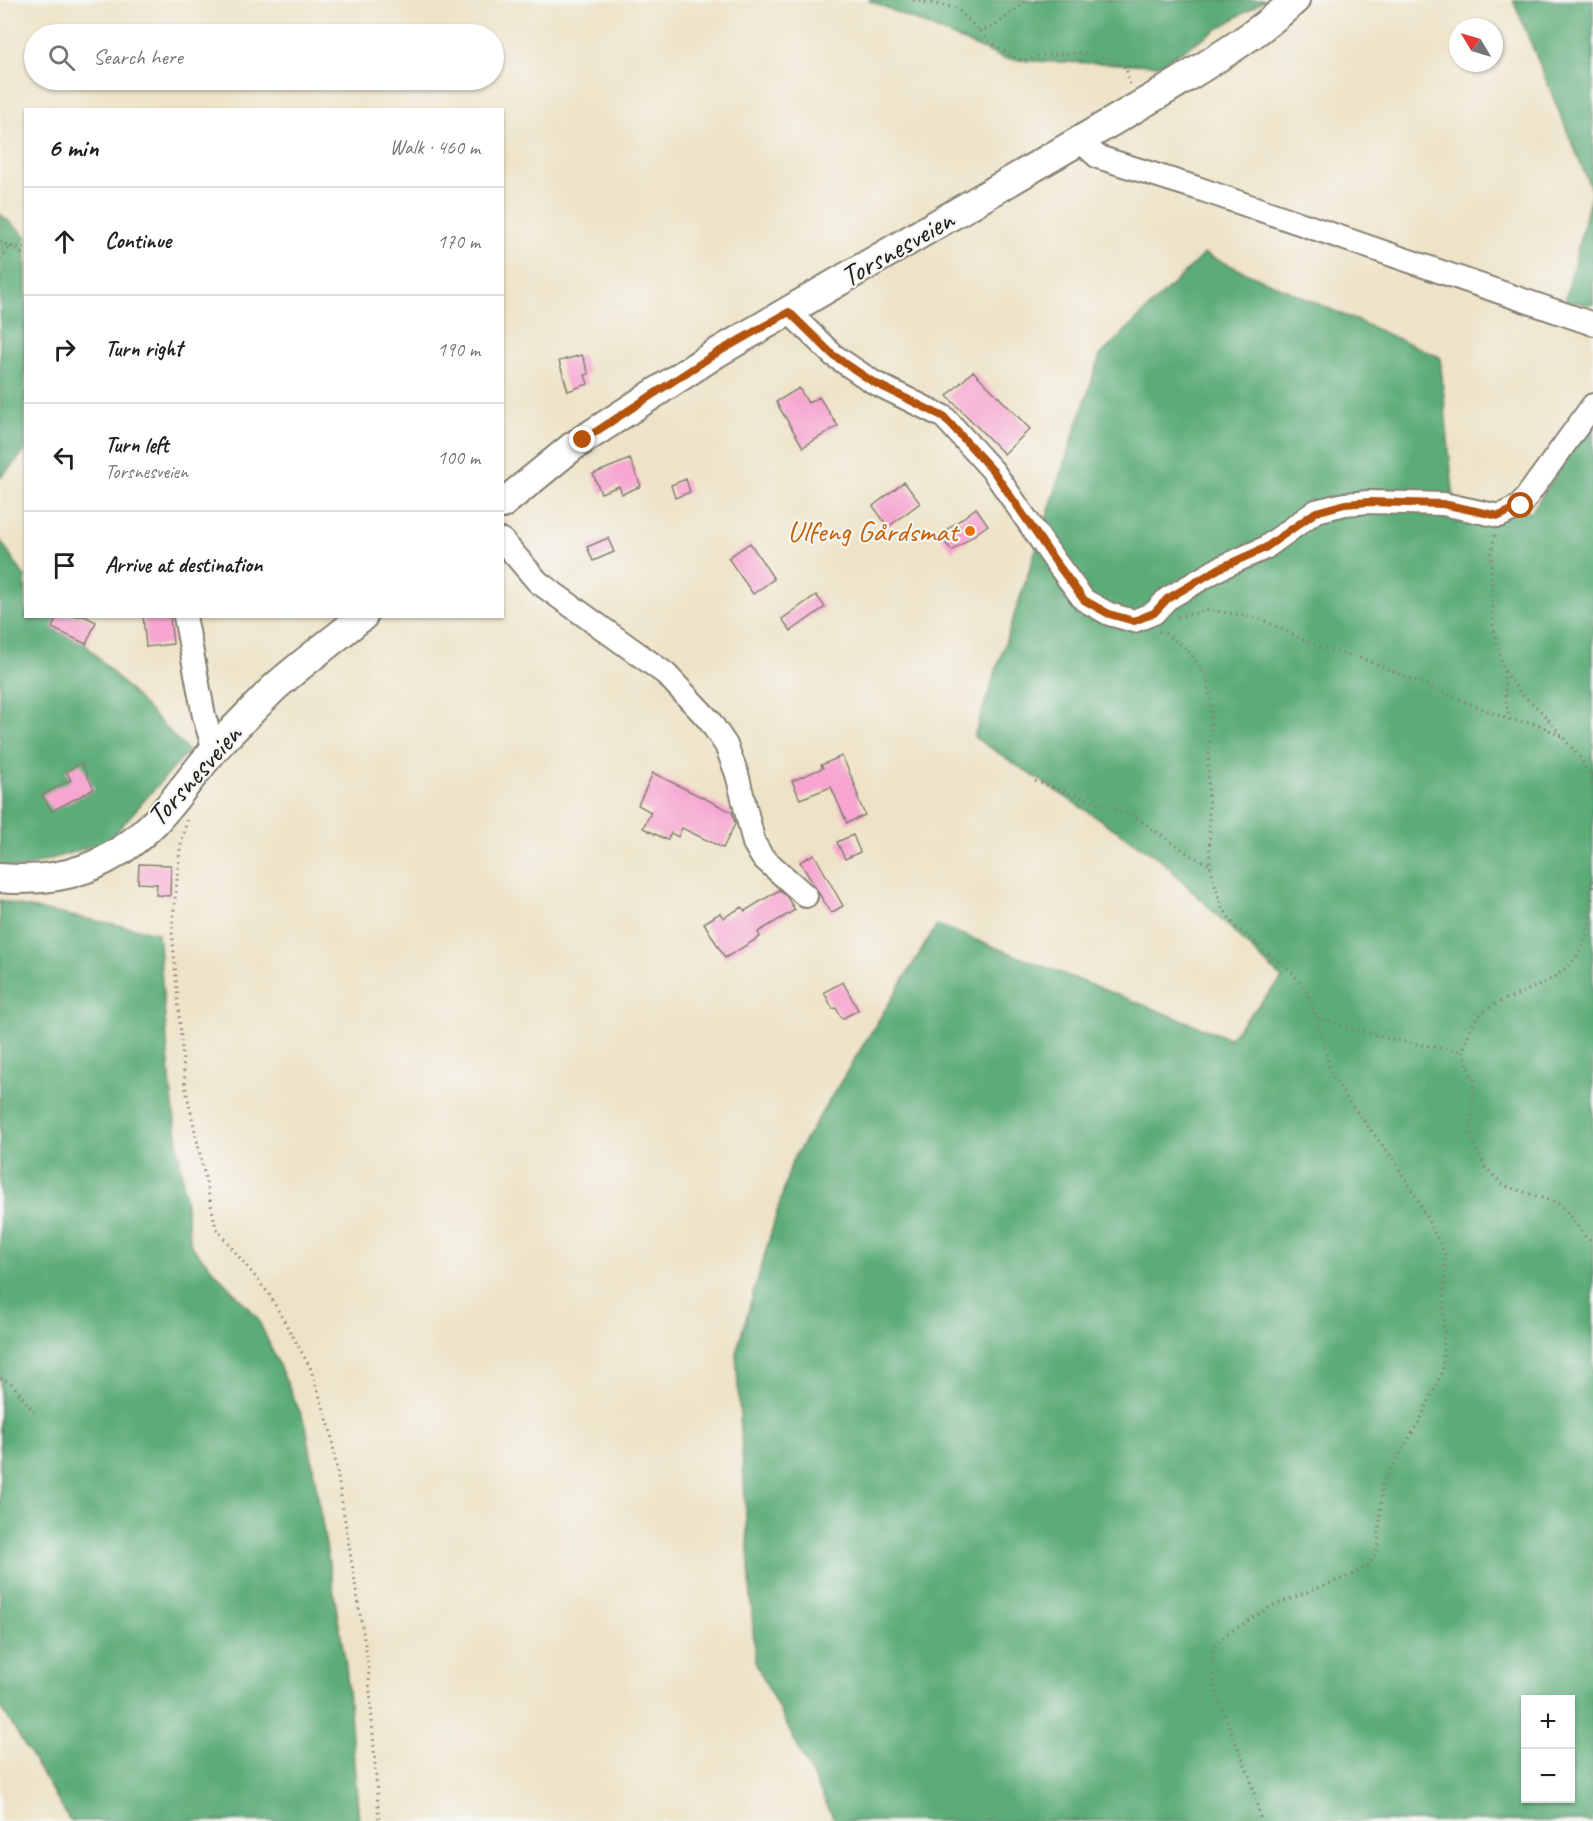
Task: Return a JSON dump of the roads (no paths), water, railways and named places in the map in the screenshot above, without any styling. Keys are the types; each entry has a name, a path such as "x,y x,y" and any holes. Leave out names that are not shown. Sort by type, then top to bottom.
{"main road":[{"name":"Torsnesveien","path":"504,502 577,444 715,354 1080,141 1237,46 1279,15 1295,0"},
{"name":"Torsnesveien","path":"0,878 46,879 97,865 120,852 157,820 214,750 275,688 361,618"}],"street":[{"path":"1080,141 1098,157 1197,188 1593,324"},
{"path":"789,312 833,355 873,382 944,417 994,472 1084,600 1109,614 1134,621 1154,613 1167,599 1220,568 1265,548 1316,512 1345,504 1443,504 1499,516 1521,506 1593,405"},
{"path":"504,542 538,582 666,674 710,720 726,745 737,774 754,843 762,856 806,896"},
{"path":"185,618 204,716 214,750"}],"place":[{"name":"Ulfeng Gårdsmat","path":"970,531"}]}
